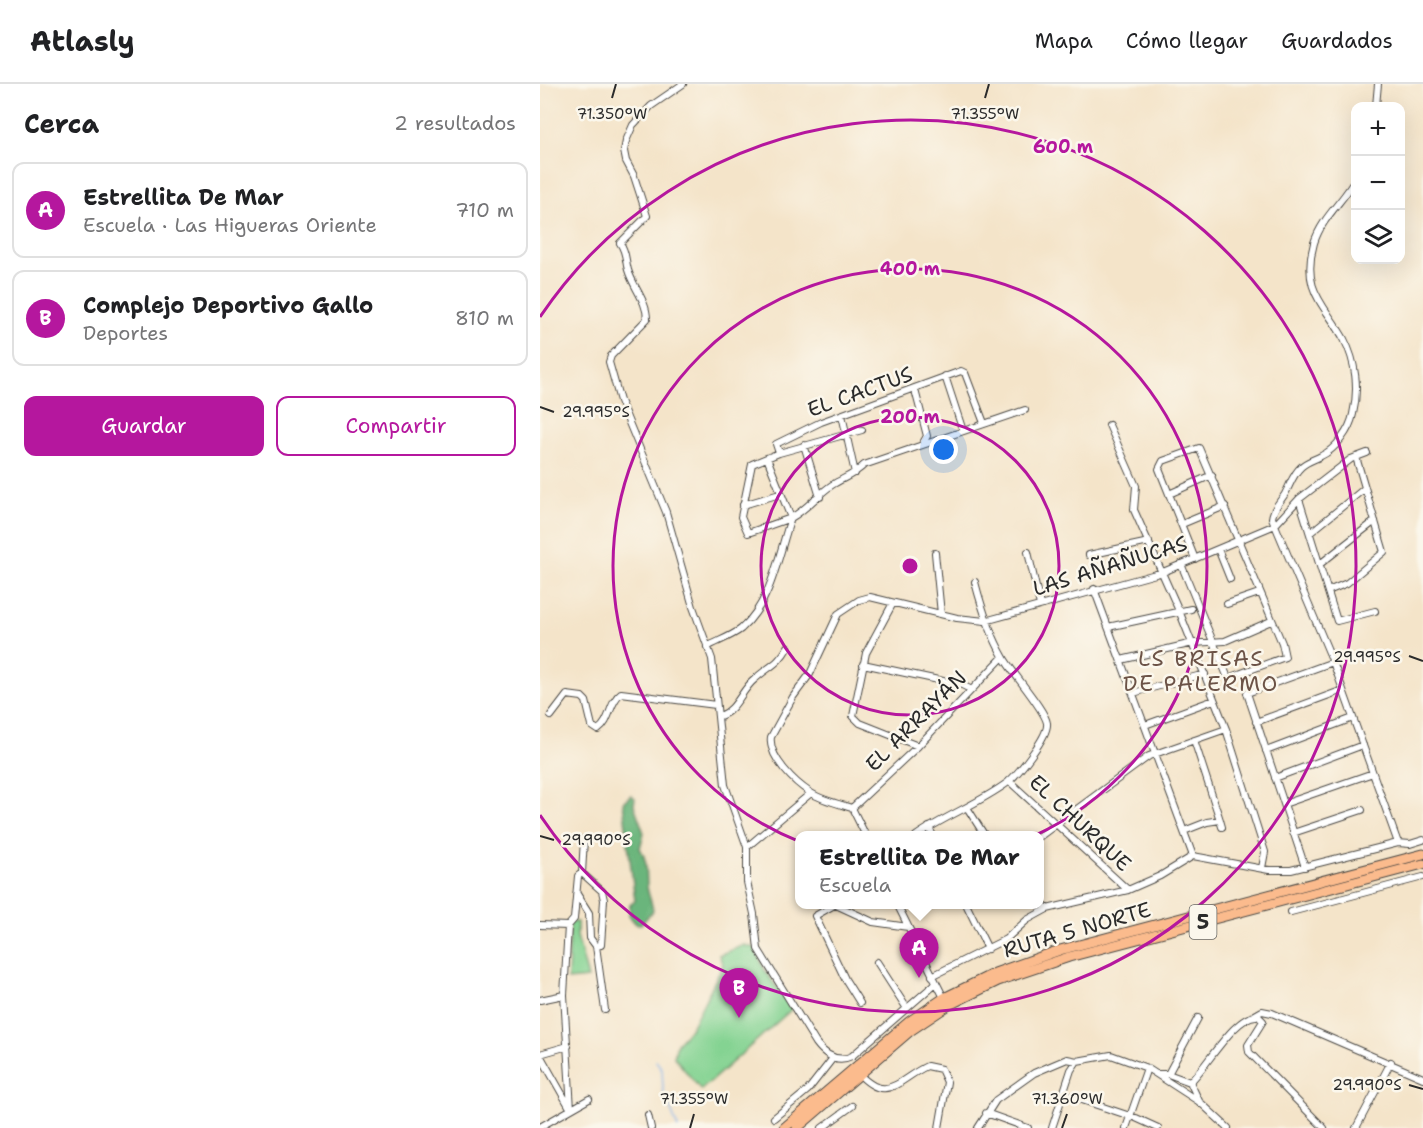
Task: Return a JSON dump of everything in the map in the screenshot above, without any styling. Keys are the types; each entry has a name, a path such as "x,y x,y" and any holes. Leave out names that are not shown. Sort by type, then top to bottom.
{"highway":[{"name":"RUTA 5 NORTE","path":"784,1128 856,1070 947,1002 995,973 1049,953 1423,854"},
{"name":"RUTA 5 NORTE","path":"947,1002 1051,962 1423,864"},
{"name":"RUTA 5 NORTE","path":"797,1128 856,1070"}],"street":[{"path":"682,84 651,106 633,125 626,141 624,151 626,161 634,176 647,216 620,243 627,256 628,269 647,310 647,319 611,356 609,362 620,401 669,522 712,659 726,786 747,847 747,882 758,949 816,1043 833,1058 844,1059 852,1056 936,983"},
{"path":"1376,102 1378,84"},
{"path":"1351,185 1319,231 1311,267 1312,283 1320,305 1342,336 1353,362 1356,388 1354,413 1348,428 1333,448 1297,471 1273,512 1275,525 1333,662 1398,843"},
{"name":"EL CACTUS","path":"743,506 752,464 778,453 776,444 821,422 915,390 945,376 961,371 965,373 984,423"},
{"path":"945,376 963,431"},
{"path":"915,390 927,436 922,443"},
{"path":"780,494 743,506 741,517 748,533 791,518 831,486 855,474 864,465 922,443 1025,410"},
{"path":"842,415 855,474"},
{"path":"1109,425 1136,486 1134,510 1193,643 1226,729 1265,852 1262,868"},
{"path":"778,453 862,430"},
{"path":"804,445 820,497"},
{"path":"1182,564 1228,678 1286,657 1199,448 1165,460 1159,469 1195,559"},
{"name":"LAS AÑAÑUCAS","path":"985,621 1094,589 1163,572 1275,525 1299,499 1356,457 1367,453"},
{"path":"1328,591 1347,583 1384,552 1356,457"},
{"path":"708,647 741,629 766,595 791,518 767,459"},
{"path":"1169,494 1212,476"},
{"path":"1310,533 1365,488"},
{"path":"1299,499 1337,621 1375,611"},
{"path":"1182,524 1224,506"},
{"path":"1320,564 1375,520"},
{"path":"1089,555 1149,542"},
{"path":"1218,549 1230,579"},
{"path":"1028,552 1040,605"},
{"path":"935,553 941,614"},
{"path":"923,831 968,809 1010,781 1044,738 1048,726 1039,707 1004,657 985,621 975,582"},
{"path":"1094,589 1193,856"},
{"path":"1227,604 1259,593"},
{"path":"864,831 852,808 812,794 775,756 771,747 771,737 793,697 810,674 838,614 864,598 985,621"},
{"path":"893,603 875,634 863,664 854,718 860,723 918,746"},
{"path":"1108,627 1191,609"},
{"path":"1120,660 1193,643 1225,640 1271,621"},
{"path":"720,716 728,713 754,679 774,666 788,647"},
{"name":"EL ARRAYÁN","path":"852,808 918,746 970,689 1004,657"},
{"path":"1305,867 1247,693 1333,662"},
{"path":"863,664 962,685 970,689"},
{"path":"1133,693 1204,674"},
{"path":"1256,722 1343,690"},
{"path":"551,716 567,695 572,694 586,701 592,726 598,730 603,726 613,702 621,693 716,705"},
{"path":"1145,725 1214,700"},
{"path":"1266,751 1353,718"},
{"path":"1044,833 1156,753 1226,729"},
{"path":"1184,831 1221,824 1194,740"},
{"path":"1275,778 1363,745"},
{"path":"1284,804 1372,773"},
{"name":"EL CHURQUE","path":"1010,781 1128,890"},
{"path":"747,847 764,831 770,829 778,819 812,794"},
{"path":"968,809 982,831"},
{"path":"1293,833 1362,810"},
{"path":"929,827 931,831"},
{"path":"571,1109 564,995 567,926 574,919 578,876 582,873 584,839"},
{"path":"932,976 988,949 1047,909 1128,890 1160,876 1193,856 1284,871 1398,843 1410,844 1423,840"},
{"path":"582,873 602,891 604,900 601,945 596,946"},
{"path":"1291,912 1423,877"},
{"path":"576,893 589,913 590,938 596,946 605,1010"},
{"path":"1044,905 1047,909"},
{"path":"828,909 815,916 844,979 860,1003"},
{"path":"844,909 873,922 908,927"},
{"path":"899,909 947,1002"},
{"path":"968,909 988,949"},
{"path":"540,925 567,926"},
{"path":"877,962 906,1007"},
{"path":"540,1000 564,995"},
{"path":"1190,1082 1235,1027 1266,1011 1337,1042 1391,1062 1423,1078"},
{"path":"1255,1015 1263,1021 1248,1045 1249,1052 1324,1128"},
{"path":"1168,1074 1198,1018"},
{"path":"568,1046 540,1054 571,1109"},
{"path":"978,1128 996,1100 1034,1073 1067,1059 1077,1061 1111,1055 1157,1074 1201,1103 1228,1128"},
{"path":"774,1118 808,1090 833,1058"},
{"path":"1052,1128 1071,1070 1077,1061"},
{"path":"1356,1128 1391,1062"},
{"path":"856,1070 874,1086 889,1088 924,1067 938,1067 945,1073 947,1082 939,1128"},
{"path":"1125,1128 1147,1068"},
{"path":"1157,1074 1168,1074 1190,1082 1201,1103"},
{"path":"1064,1094 1158,1128"},
{"path":"540,1127 589,1099"},
{"path":"822,1128 852,1106"},
{"path":"986,1113 1029,1128"},
{"path":"648,1115 651,1128"}],"green space":[{"path":"631,795 635,798 634,805 644,833 640,848 645,862 653,911 641,924 636,924 629,916 630,905 635,901 623,802"},
{"path":"570,922 577,922 577,936 588,978 568,980"},
{"path":"744,945 755,948 765,971 792,1009 701,1090 674,1057 677,1043 691,1028 723,965 719,955"}],"waterway":[{"path":"656,1061 662,1069 663,1090 678,1128"}],"place":[{"name":"Estrellita De Mar","path":"919,978"},
{"name":"Complejo Deportivo Gallo","path":"739,1018"}],"district":[{"name":"LS BRISAS DE PALERMO","path":"1201,670"}]}
